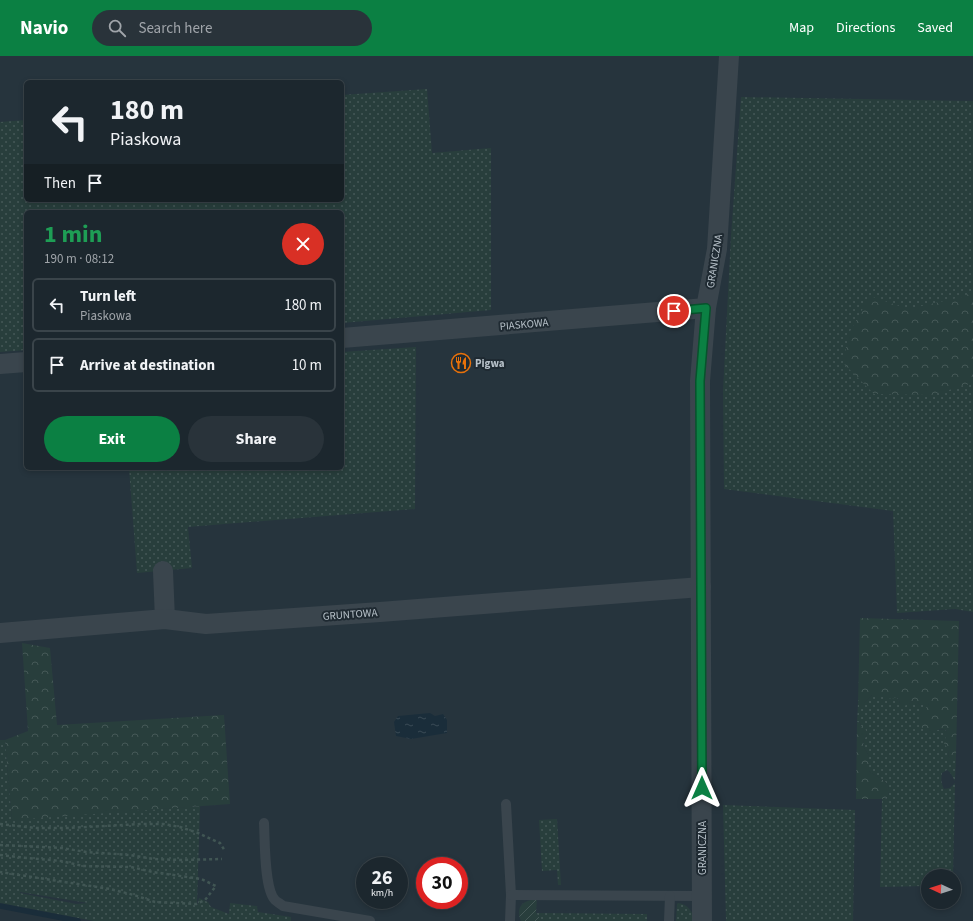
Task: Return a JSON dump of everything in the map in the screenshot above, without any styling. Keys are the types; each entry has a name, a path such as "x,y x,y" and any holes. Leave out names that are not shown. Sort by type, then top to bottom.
{"street":[{"name":"GRANICZNA","path":"702,921 700,381 706,308 718,249 729,56"},
{"name":"PIASKOWA","path":"344,338 706,308"},
{"path":"0,364 24,362"},
{"path":"163,571 165,619"},
{"name":"GRUNTOWA","path":"0,633 165,619 206,624 701,587"}],"lane":[{"path":"506,804 511,895 510,921"},
{"path":"264,823 267,878 270,891 275,900 283,906 370,921"},
{"path":"511,895 702,896"},
{"path":"669,921 670,896"}],"path":[{"path":"0,824 36,828 68,828 163,824 180,827 198,833 220,843 225,851"},
{"path":"0,845 62,848 86,852 173,860 222,859"},
{"path":"0,855 61,861 83,866 131,867 201,879 216,886 205,900 196,904 155,902 110,889 0,872"}],"green space":[{"path":"427,89 432,153 491,148 491,310 344,323 344,210 24,210 24,350 0,352 0,122 24,120 24,202 344,202 344,95"},
{"path":"741,97 973,101 973,612 955,609 897,613 893,511 724,489 723,390 731,236"},
{"path":"973,292 973,383 932,395 874,394 843,363 849,333 870,296 908,309 962,297"},
{"path":"416,347 415,509 188,527 192,568 137,573 129,470 344,470 344,352"},
{"path":"860,618 959,621 955,758 951,760 948,758 948,750 944,744 947,731 941,729 928,732 921,727 919,715 929,704 926,703 920,705 914,700 904,706 900,703 897,697 890,699 884,695 881,697 875,697 872,695 864,703 858,703"},
{"path":"22,643 50,648 57,725 224,715 230,804 12,820 5,740 28,731"},
{"path":"872,695 897,697 900,703 909,704 914,700 920,705 926,702 929,704 920,714 931,732 941,729 947,731 949,751 948,757 954,758 956,756 955,781 947,770 942,773 941,779 944,789 950,788 955,783 953,869 921,869 921,886 880,887 882,799 887,798 889,788 884,781 869,771 869,756 863,746 867,734 860,723 857,722 858,703 864,703"},
{"path":"857,722 860,723 861,726 865,727 867,734 863,746 869,756 869,771 887,784 889,792 887,798 856,799"},
{"path":"0,740 5,740 12,819 200,806 197,906 199,898 208,902 211,907 229,914 230,903 257,906 258,912 291,917 291,921 94,921 0,903","holes":["20,892 88,903 76,904"]},
{"path":"723,805 855,810 853,921 726,921"},
{"path":"557,819 561,885 558,885 557,870 542,871 539,820"},
{"path":"537,899 536,913 542,921 521,921 519,912 522,905 528,901"},
{"path":"678,903 685,905 689,909 694,921 676,921"},
{"path":"536,913 647,914 647,921 542,921"}],"water":[{"path":"430,713 435,716 443,714 447,720 447,733 411,739 396,736 394,722 398,716"}],"waterway":[{"path":"0,906 78,921"}],"place":[{"name":"Pigwa","path":"461,363"}],"route":[{"path":"674,311 706,308 700,381 702,788"}]}
